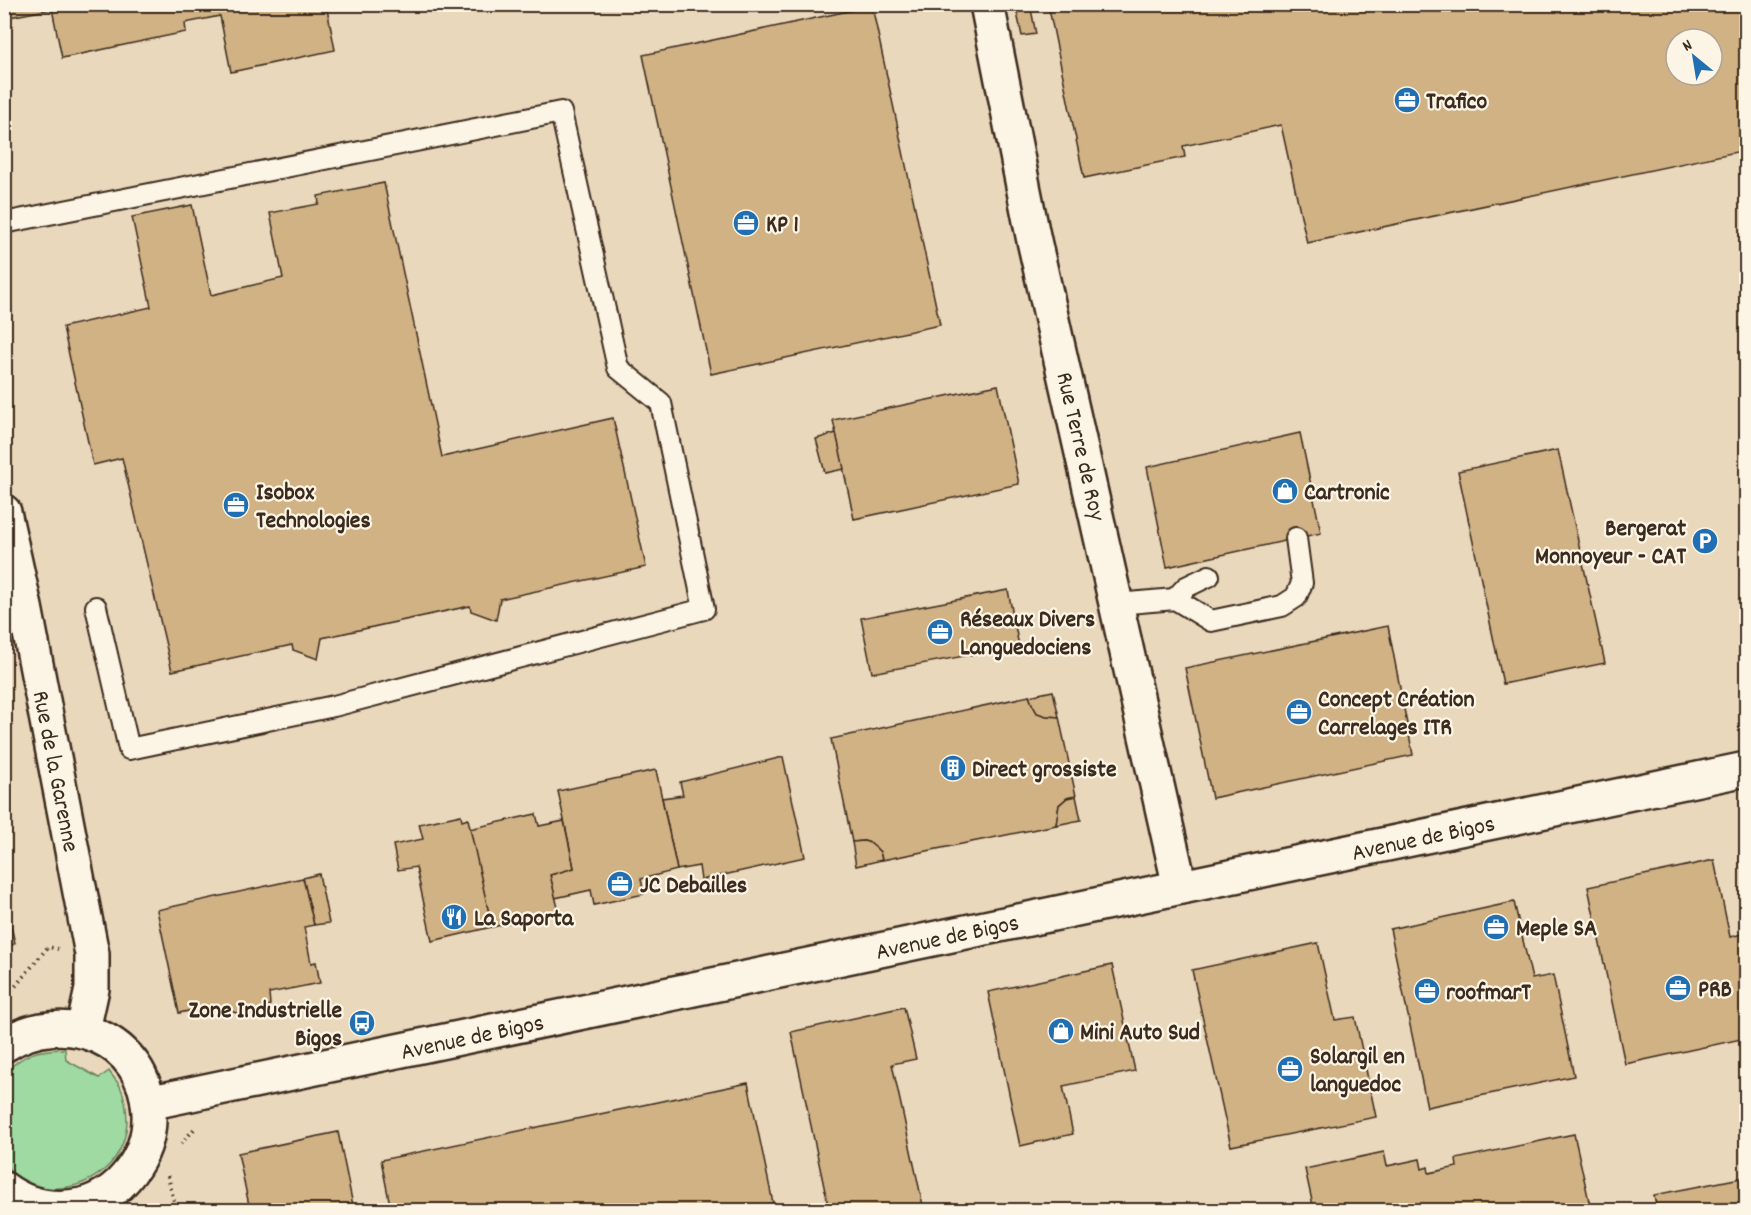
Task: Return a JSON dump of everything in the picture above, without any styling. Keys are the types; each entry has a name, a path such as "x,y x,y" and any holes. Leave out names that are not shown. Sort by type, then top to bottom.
{"street":[{"name":"Rue Terre de Roy","path":"987,4 1034,236 1180,887"},
{"name":"Rue de la Garenne","path":"4,512 25,607 92,954 92,989 83,1030"},
{"name":"Avenue de Bigos","path":"148,1103 1746,769"},
{"path":"4,1045 23,1035 43,1029 83,1030 102,1038 119,1050 133,1065 143,1083 148,1103 149,1124 145,1145 136,1164 123,1181 117,1202 51,1208 31,1204 4,1189"}],"lane":[{"path":"4,223 561,112 618,368 661,403 704,609 334,706 129,748 96,607"},
{"path":"1117,604 1175,599 1211,621 1282,606 1296,597 1302,583 1296,538"},
{"path":"1175,599 1186,587 1209,576"}],"path":[{"path":"4,1000 48,947 92,954"}],"shaded area":[{"path":"5,5 1746,5 1746,1210 5,1210"}],"green space":[{"path":"65,1049 66,1060 99,1078 109,1071 119,1084 127,1113 124,1138 110,1164 85,1182 71,1187 39,1187 20,1179 5,1165 5,1072 32,1053"}],"building":[{"path":"4,4 51,4 52,9 4,18"},
{"path":"51,4 326,4 335,50 231,72 220,16 185,23 186,32 62,58"},
{"path":"1015,4 1030,4 1036,34 1022,36"},
{"name":"Trafico","path":"1048,4 1746,4 1746,150 1307,243 1281,125 1183,146 1185,157 1084,178"},
{"path":"872,6 940,325 711,374 643,55"},
{"path":"384,183 442,457 613,418 646,567 500,599 496,620 471,611 470,606 322,638 318,659 293,650 292,645 172,671 122,458 93,465 63,327 151,307 132,217 192,205 211,295 283,278 270,213 319,204 318,196"},
{"path":"998,385 1019,484 854,519 833,420"},
{"path":"836,433 844,469 825,473 816,439"},
{"path":"1300,433 1321,533 1167,567 1147,467"},
{"path":"1558,450 1605,663 1503,684 1458,471"},
{"name":"Réseaux Divers Languedociens","path":"1008,590 1019,646 872,673 861,618"},
{"name":"Concept Création Carrelages ITR","path":"1388,626 1413,755 1212,798 1185,668"},
{"path":"1053,691 1059,717 1037,713 1029,696"},
{"name":"Direct grossiste","path":"1029,696 1037,713 1059,717 1076,796 1067,798 1059,805 1056,825 882,860 880,852 870,843 852,842 831,739"},
{"path":"783,757 805,857 701,880 699,866 677,870 662,798 683,795 680,782"},
{"path":"656,770 677,870 641,879 644,894 594,905 591,890 555,898 550,875 574,868 558,791"},
{"path":"1076,796 1081,820 1056,825 1059,805 1067,798"},
{"path":"536,814 539,826 564,821 574,868 550,875 559,912 492,927 469,829"},
{"path":"461,815 462,821 468,819 492,927 432,941 416,867 398,870 393,845 423,839 419,824"},
{"path":"864,841 880,852 882,860 856,866 852,842"},
{"name":"PRB","path":"1714,860 1730,937 1746,933 1746,1038 1625,1064 1588,887"},
{"path":"319,874 329,923 314,925 303,878"},
{"path":"303,878 314,925 304,927 311,963 316,962 320,983 269,993 270,1005 257,1011 236,1013 216,1005 179,1013 157,910"},
{"path":"4,897 15,943 4,952"},
{"path":"1514,902 1532,979 1553,975 1574,1076 1427,1107 1390,929"},
{"name":"Solargil en languedoc","path":"1318,943 1335,1020 1355,1017 1376,1117 1231,1146 1192,970"},
{"name":"Mini Auto Sud","path":"1112,965 1135,1071 1063,1086 1073,1134 1020,1146 988,992"},
{"path":"904,1007 916,1059 892,1064 924,1210 829,1210 791,1032"},
{"path":"748,1083 773,1203 736,1210 391,1210 381,1160"},
{"path":"338,1132 354,1210 250,1210 238,1153"},
{"path":"1574,1134 1591,1210 1314,1210 1305,1169 1384,1152 1387,1166 1420,1159 1422,1169 1428,1167 1429,1173 1457,1167 1456,1159"},
{"path":"1746,1177 1746,1210 1657,1210 1654,1195"}],"place":[{"name":"Trafico","path":"1407,100"},
{"name":"KP 1","path":"746,223"},
{"name":"Cartronic","path":"1285,491"},
{"name":"Isobox Technologies","path":"236,505"},
{"name":"Bergerat Monnoyeur - CAT","path":"1705,541"},
{"name":"Réseaux Divers Languedociens","path":"940,632"},
{"name":"Concept Création Carrelages ITR","path":"1299,712"},
{"name":"Direct grossiste","path":"953,768"},
{"name":"JC Debailles","path":"620,884"},
{"name":"La Saporta","path":"454,917"},
{"name":"Meple SA","path":"1496,927"},
{"name":"PRB","path":"1678,988"},
{"name":"roofmarT","path":"1427,991"},
{"name":"Zone Industrielle Bigos","path":"362,1023"},
{"name":"Mini Auto Sud","path":"1061,1031"},
{"name":"Solargil en languedoc","path":"1290,1069"}]}
